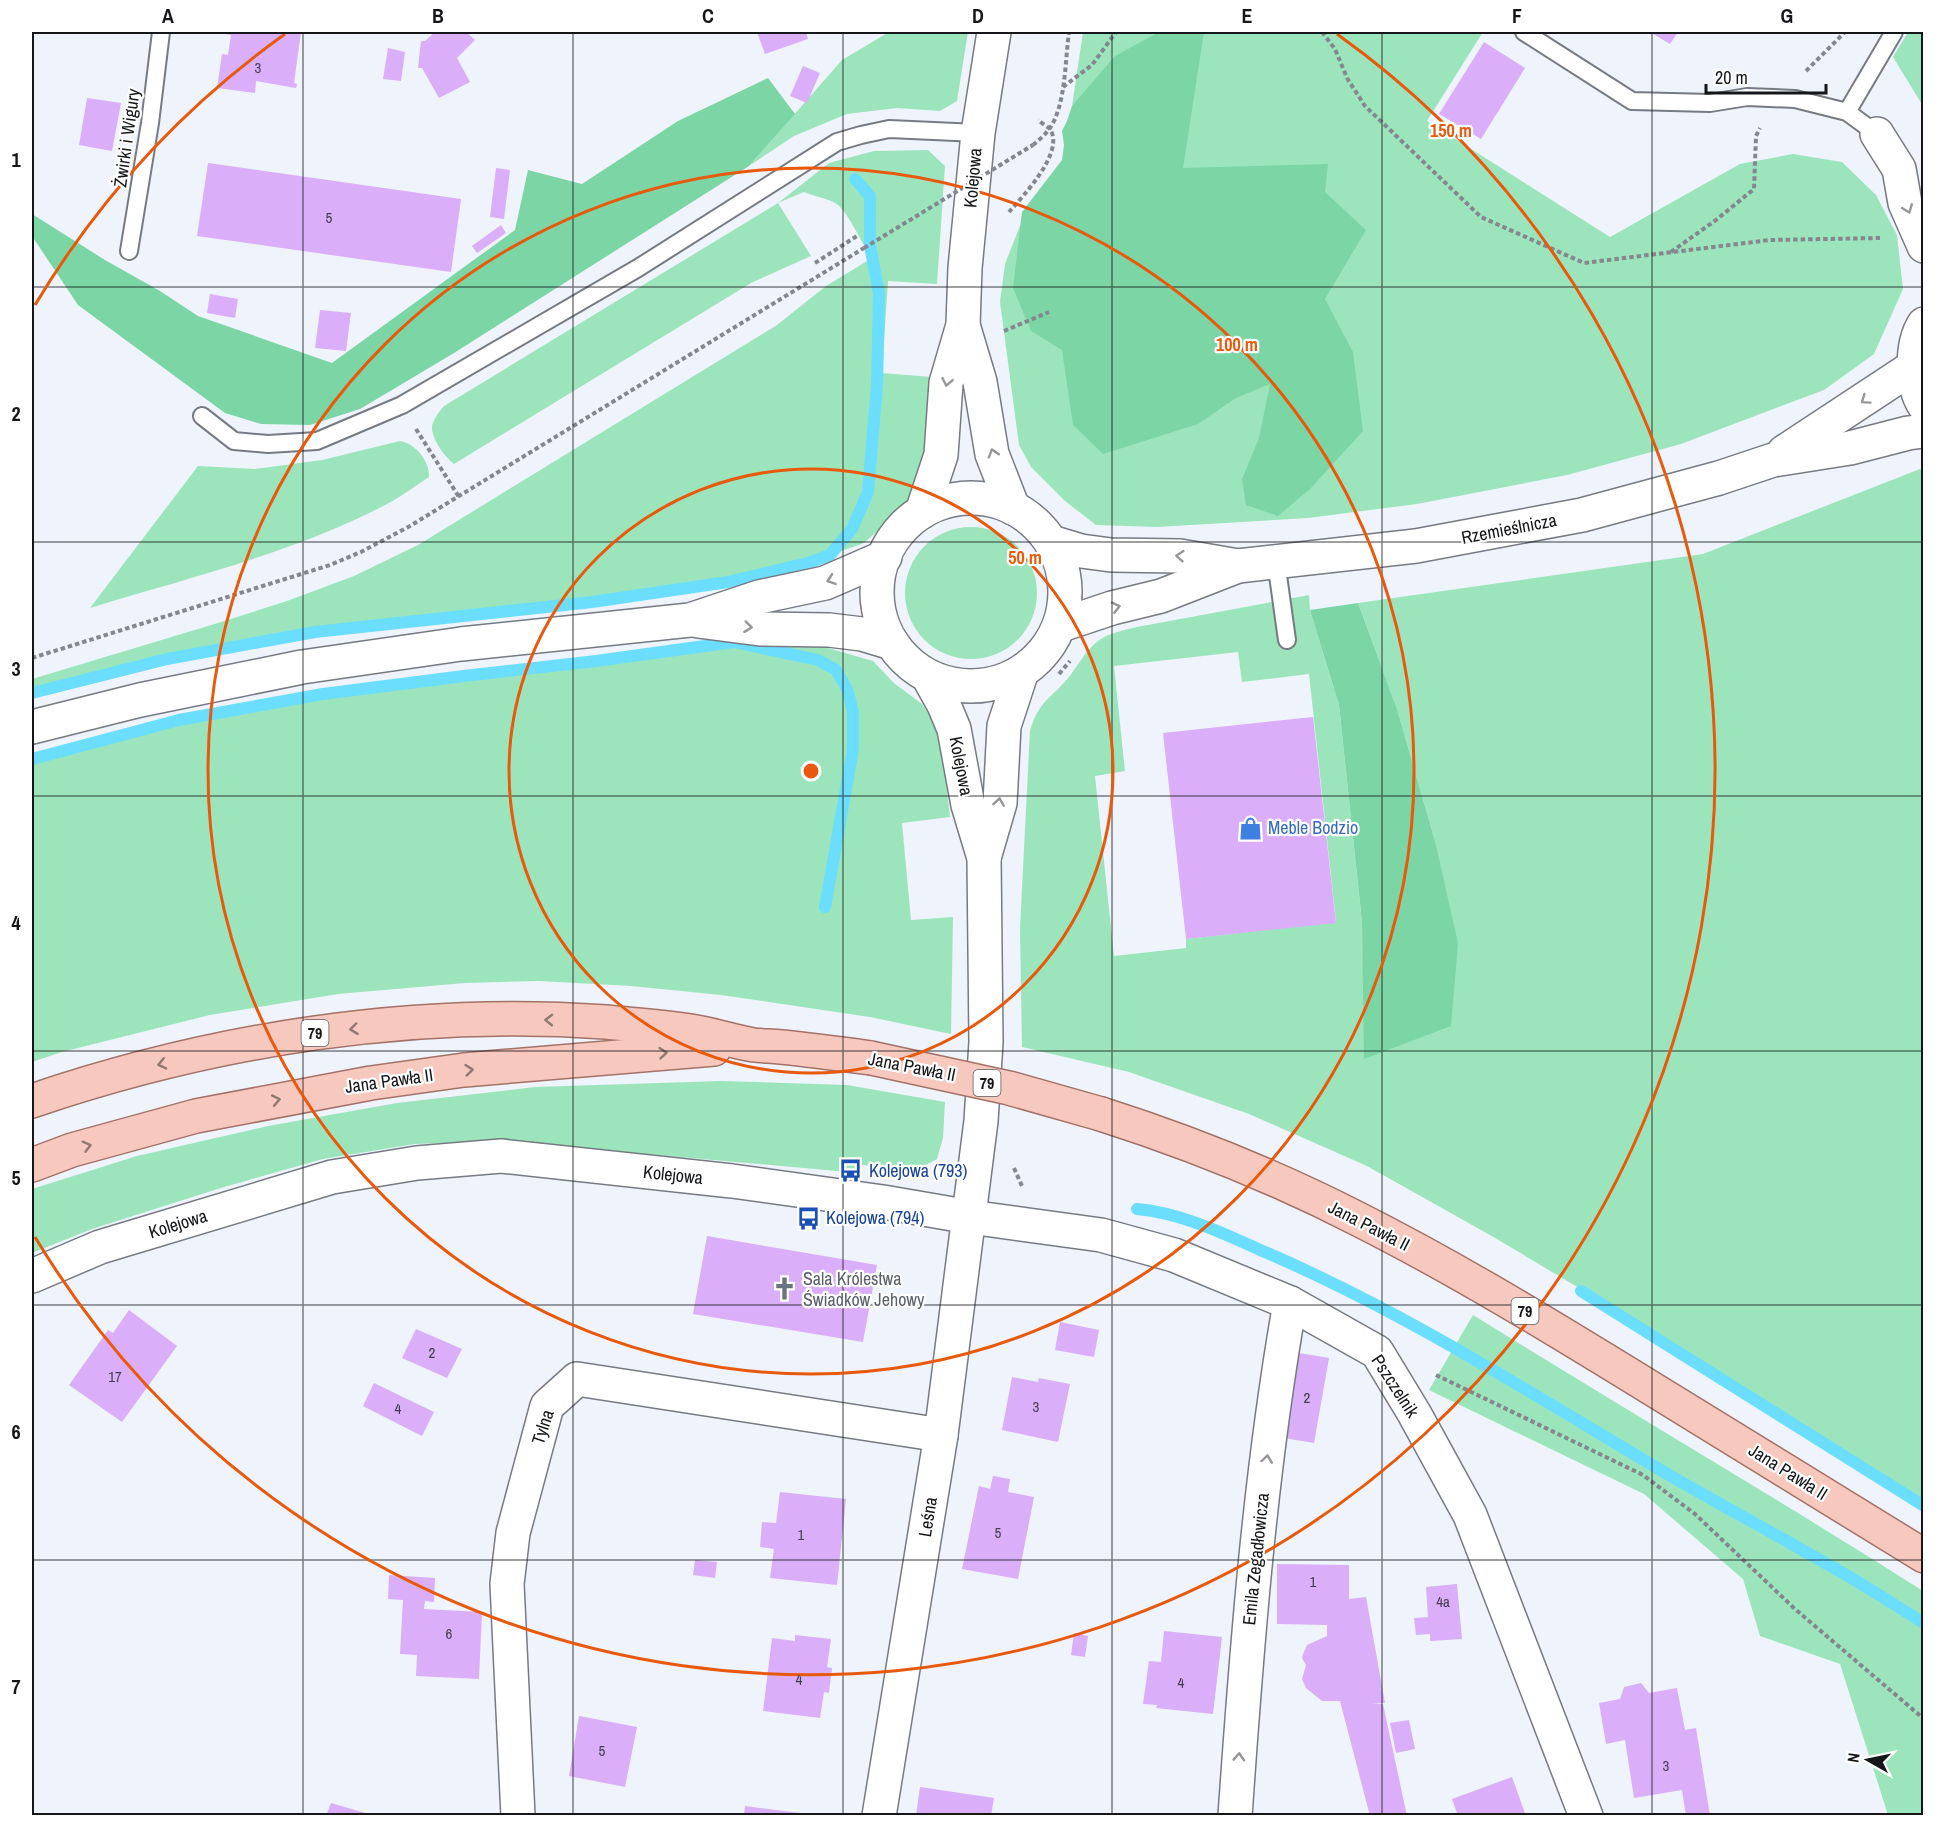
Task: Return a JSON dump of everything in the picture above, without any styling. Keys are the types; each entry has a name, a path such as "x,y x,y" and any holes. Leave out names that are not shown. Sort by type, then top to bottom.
{"main road":[{"name":"Jana Pawła II","path":"32,1101 136,1070 221,1050 317,1033 405,1023 482,1019 607,1023 696,1032 754,1045 871,1058 1009,1088 1101,1114 1222,1157 1358,1218 1543,1321 1923,1556"},
{"name":"Jana Pawła II","path":"32,1164 72,1150 196,1116 370,1083 464,1070 754,1045"}],"street":[{"name":"Kolejowa","path":"922,512 941,455 946,383 963,325 965,268 978,133 994,32"},
{"path":"1877,134 1911,178 1905,203 1923,246"},
{"path":"1923,324 1919,331 1913,367 1923,405"},
{"name":"Kolejowa","path":"963,325 980,382 992,454 1013,508"},
{"name":"Rzemieślnicza","path":"1773,460 1913,367"},
{"name":"Rzemieślnicza","path":"1061,625 1112,608 1161,596 1238,566 1416,546 1582,515 1719,478 1773,460 1851,448 1923,431"},
{"path":"967,497 998,501 1013,508 1025,513 1048,535 1062,562 1066,594 1061,625 1045,653 1021,674 991,686 970,687 960,687 929,678 904,659 892,643 886,633 877,602 879,572 890,543 910,519 936,504 967,497"},
{"name":"Rzemieślnicza","path":"1051,543 1081,551 1111,555 1180,555 1238,566"},
{"path":"32,728 150,698 323,663 461,644 690,620 759,597 825,582 857,571 885,557"},
{"path":"690,620 760,629 829,630 862,634 892,643"},
{"name":"Kolejowa","path":"984,858 1000,803 1004,726 1021,674"},
{"name":"Kolejowa","path":"32,1276 100,1247 332,1177 417,1163 501,1156 732,1181 883,1202 970,1217 981,1122 986,1042 984,858 968,805 954,729 929,678"},
{"name":"Pszczelnik","path":"970,1217 1101,1235 1174,1255 1290,1304 1377,1352 1414,1413 1470,1515 1586,1815"},
{"name":"Leśna","path":"879,1815 941,1435 970,1217"},
{"name":"Emila Zegadłowicza","path":"1235,1815 1262,1491 1290,1304"},
{"name":"Tylna","path":"518,1815 507,1584 513,1533 547,1406 577,1379 941,1435"}],"lane":[{"name":"Żwirki i Wigury","path":"129,251 150,123 161,32"},
{"path":"1524,32 1632,101 1710,103 1747,98 1795,99 1846,112 1877,134"},
{"path":"1846,112 1894,32"},
{"path":"202,416 234,441 268,444 317,441 402,405 638,268 837,142 889,129 978,133"},
{"path":"1276,561 1287,640"}],"path":[{"path":"32,658 330,565 361,552 459,497 1034,145 1050,129 1057,114 1069,32"},
{"path":"1062,88 1092,65 1116,32"},
{"path":"1322,32 1335,49 1347,78 1365,106 1481,217 1584,263 1770,240 1881,238"},
{"path":"1671,252 1754,189 1756,136 1777,99 1845,32"},
{"path":"1011,210 1049,160 1053,140 1050,129 1038,120"},
{"path":"815,263 857,236"},
{"path":"1001,332 1049,312"},
{"path":"402,405 459,497"},
{"path":"1054,680 1073,657"},
{"path":"1433,1373 1643,1475 1695,1514 1795,1609 1923,1719"}],"green space":[{"path":"889,32 968,32 957,101 940,111 897,108 847,114 794,136 749,166 842,60"},
{"path":"1083,32 1483,32 1427,121 1610,237 1740,164 1793,154 1842,162 1876,195 1897,235 1903,289 1874,354 1824,390 1681,444 1567,475 1417,504 1308,518 1157,527 1096,525 1065,501 1031,467 1019,445 1000,302 1005,264 1023,218 1065,163 1082,98 1072,106"},
{"path":"1159,32 1204,32 1183,168 1328,164 1325,192 1366,230 1325,299 1353,352 1363,431 1310,489 1278,516 1246,505 1242,479 1259,438 1270,384 1236,398 1198,424 1103,454 1073,425 1062,350 1031,331 1013,288 1022,212 1062,160 1064,145 1062,131 1072,106 1115,56"},
{"path":"1908,32 1923,32 1923,106 1893,57"},
{"path":"768,78 795,114 749,166 454,353 360,409 310,425 261,424 225,413 78,305 32,236 32,214 198,316 332,363 515,230 528,170 582,184 678,121"},
{"path":"928,150 945,166 937,284 888,281 882,373 931,377 929,457 913,500 864,543 808,563 728,582 592,602 315,632 167,659 32,693 32,679 287,601 354,576 418,545 777,325 826,286 872,258 850,220 835,203 804,192 778,203 829,163 874,151"},
{"path":"778,203 811,256 751,283 454,464 443,453 434,437 432,427 435,418 444,406"},
{"path":"400,441 411,445 421,454 427,465 429,477 387,504 315,537 279,550 90,608 198,466 255,469 322,460"},
{"path":"1920,469 1924,472 1923,1503 1740,1392 1629,1318 1497,1239 1367,1166 1249,1114 1129,1072 1022,1047 1020,928 1030,731 1041,706 1068,678 1093,645 1102,638 1137,627 1309,595 1310,610 1339,705 1362,922 1365,1059 1435,841 1397,709 1358,603 1703,554","holes":["1238,652 1242,682 1309,674 1336,922 1186,939 1186,948 1114,956 1095,776 1125,771 1114,666"]},
{"path":"971,527 996,532 1017,547 1032,568 1037,593 1032,618 1017,639 996,654 971,659 946,654 925,639 910,618 905,593 910,568 925,547 946,532"},
{"path":"1358,603 1397,709 1435,841 1458,943 1451,1026 1364,1059 1362,922 1339,705 1310,610"},
{"path":"734,642 814,644 873,661 894,683 922,704 934,723 942,745 950,817 902,823 911,920 953,917 951,1034 870,1017 721,995 631,986 539,981 465,983 338,994 210,1015 62,1052 32,1062 32,759 179,720 323,694"},
{"path":"721,1081 847,1085 945,1102 943,1138 937,1159 916,1170 861,1165 859,1173 501,1141 415,1144 323,1159 224,1187 92,1229 32,1253 32,1189 137,1156 268,1126 397,1103 535,1087"},
{"path":"1473,1315 1923,1591 1923,1815 1888,1815 1840,1664 1760,1636 1743,1579 1644,1494 1429,1390"}],"building":[{"path":"225,32 301,32 294,83 297,84 296,88 256,81 255,93 217,88 222,54 228,55 231,35"},
{"path":"435,32 466,32 475,40 457,58 470,82 439,98 422,68 418,68 421,41 425,41"},
{"path":"757,32 806,32 808,39 765,54"},
{"path":"1650,32 1678,32 1670,44"},
{"path":"1484,42 1525,68 1481,139 1439,114"},
{"path":"388,48 405,52 401,81 383,79"},
{"path":"803,66 820,73 807,103 790,96"},
{"path":"87,98 121,103 112,151 79,145"},
{"path":"208,163 461,199 451,272 197,236"},
{"path":"496,168 510,170 504,219 490,217"},
{"path":"501,225 506,233 477,253 472,246"},
{"path":"210,294 238,299 235,318 207,313"},
{"path":"320,310 351,313 346,351 315,348"},
{"name":"Meble Bodzio","path":"1313,717 1336,923 1186,939 1163,733"},
{"name":"Sala Królestwa Świadków Jehowy","path":"707,1236 877,1265 863,1342 693,1314"},
{"path":"129,1310 177,1346 122,1422 69,1385 108,1330 113,1333"},
{"path":"1060,1322 1099,1330 1094,1357 1055,1350"},
{"path":"416,1329 462,1349 447,1378 402,1358"},
{"path":"1299,1353 1329,1358 1314,1443 1284,1438"},
{"path":"1012,1377 1038,1382 1039,1378 1070,1384 1058,1442 1002,1430"},
{"path":"374,1383 434,1412 422,1436 363,1406"},
{"path":"993,1476 1010,1479 1008,1492 1034,1497 1018,1579 962,1569 979,1486 990,1489"},
{"path":"780,1492 846,1499 837,1585 770,1578 774,1549 760,1547 762,1522 776,1523"},
{"path":"695,1560 717,1562 715,1578 693,1575"},
{"path":"1277,1564 1349,1565 1349,1599 1366,1597 1385,1703 1372,1703 1383,1704 1407,1816 1370,1816 1340,1701 1322,1701 1306,1688 1302,1679 1306,1665 1302,1658 1307,1645 1327,1636 1327,1625 1277,1624"},
{"path":"389,1575 435,1578 434,1602 425,1601 424,1609 482,1612 479,1679 416,1676 417,1655 400,1654 403,1600 388,1599"},
{"path":"1457,1584 1462,1639 1430,1641 1430,1634 1416,1635 1414,1618 1428,1617 1426,1587"},
{"path":"1164,1631 1222,1637 1213,1714 1156,1708 1157,1705 1143,1704 1149,1661 1161,1662"},
{"path":"1074,1633 1088,1636 1085,1657 1071,1655"},
{"path":"795,1635 831,1639 827,1667 832,1668 829,1693 824,1692 820,1718 763,1711 772,1638 795,1641"},
{"path":"1641,1683 1649,1693 1677,1688 1685,1730 1696,1728 1710,1816 1686,1816 1682,1790 1634,1798 1625,1740 1606,1744 1599,1703 1620,1699 1624,1687"},
{"path":"579,1716 637,1727 625,1787 569,1776"},
{"path":"1409,1720 1415,1749 1396,1753 1390,1723"},
{"path":"1512,1777 1526,1816 1458,1816 1452,1799"},
{"path":"920,1787 994,1798 991,1816 916,1816"},
{"path":"331,1803 372,1815 326,1816"},
{"path":"745,1806 808,1814 807,1816 744,1816"}],"waterway":[{"path":"32,693 167,659 315,632 592,602 728,582 808,563 830,555 852,529 868,492 877,385 879,294 870,245 870,196 855,179"},
{"path":"32,759 179,720 323,694 734,642 818,660 836,670 847,689 853,711 853,749 825,907"},
{"path":"1137,1209 1170,1215 1219,1232 1318,1276 1369,1302 1471,1357 1669,1475 1851,1578 1924,1623"},
{"path":"1581,1291 1924,1506"}],"place":[{"name":"Meble Bodzio","path":"1250,828"},
{"name":"Kolejowa (793)","path":"851,1171"},
{"name":"Kolejowa (794)","path":"808,1218"},
{"name":"Sala Królestwa Świadków Jehowy","path":"785,1289"}]}
